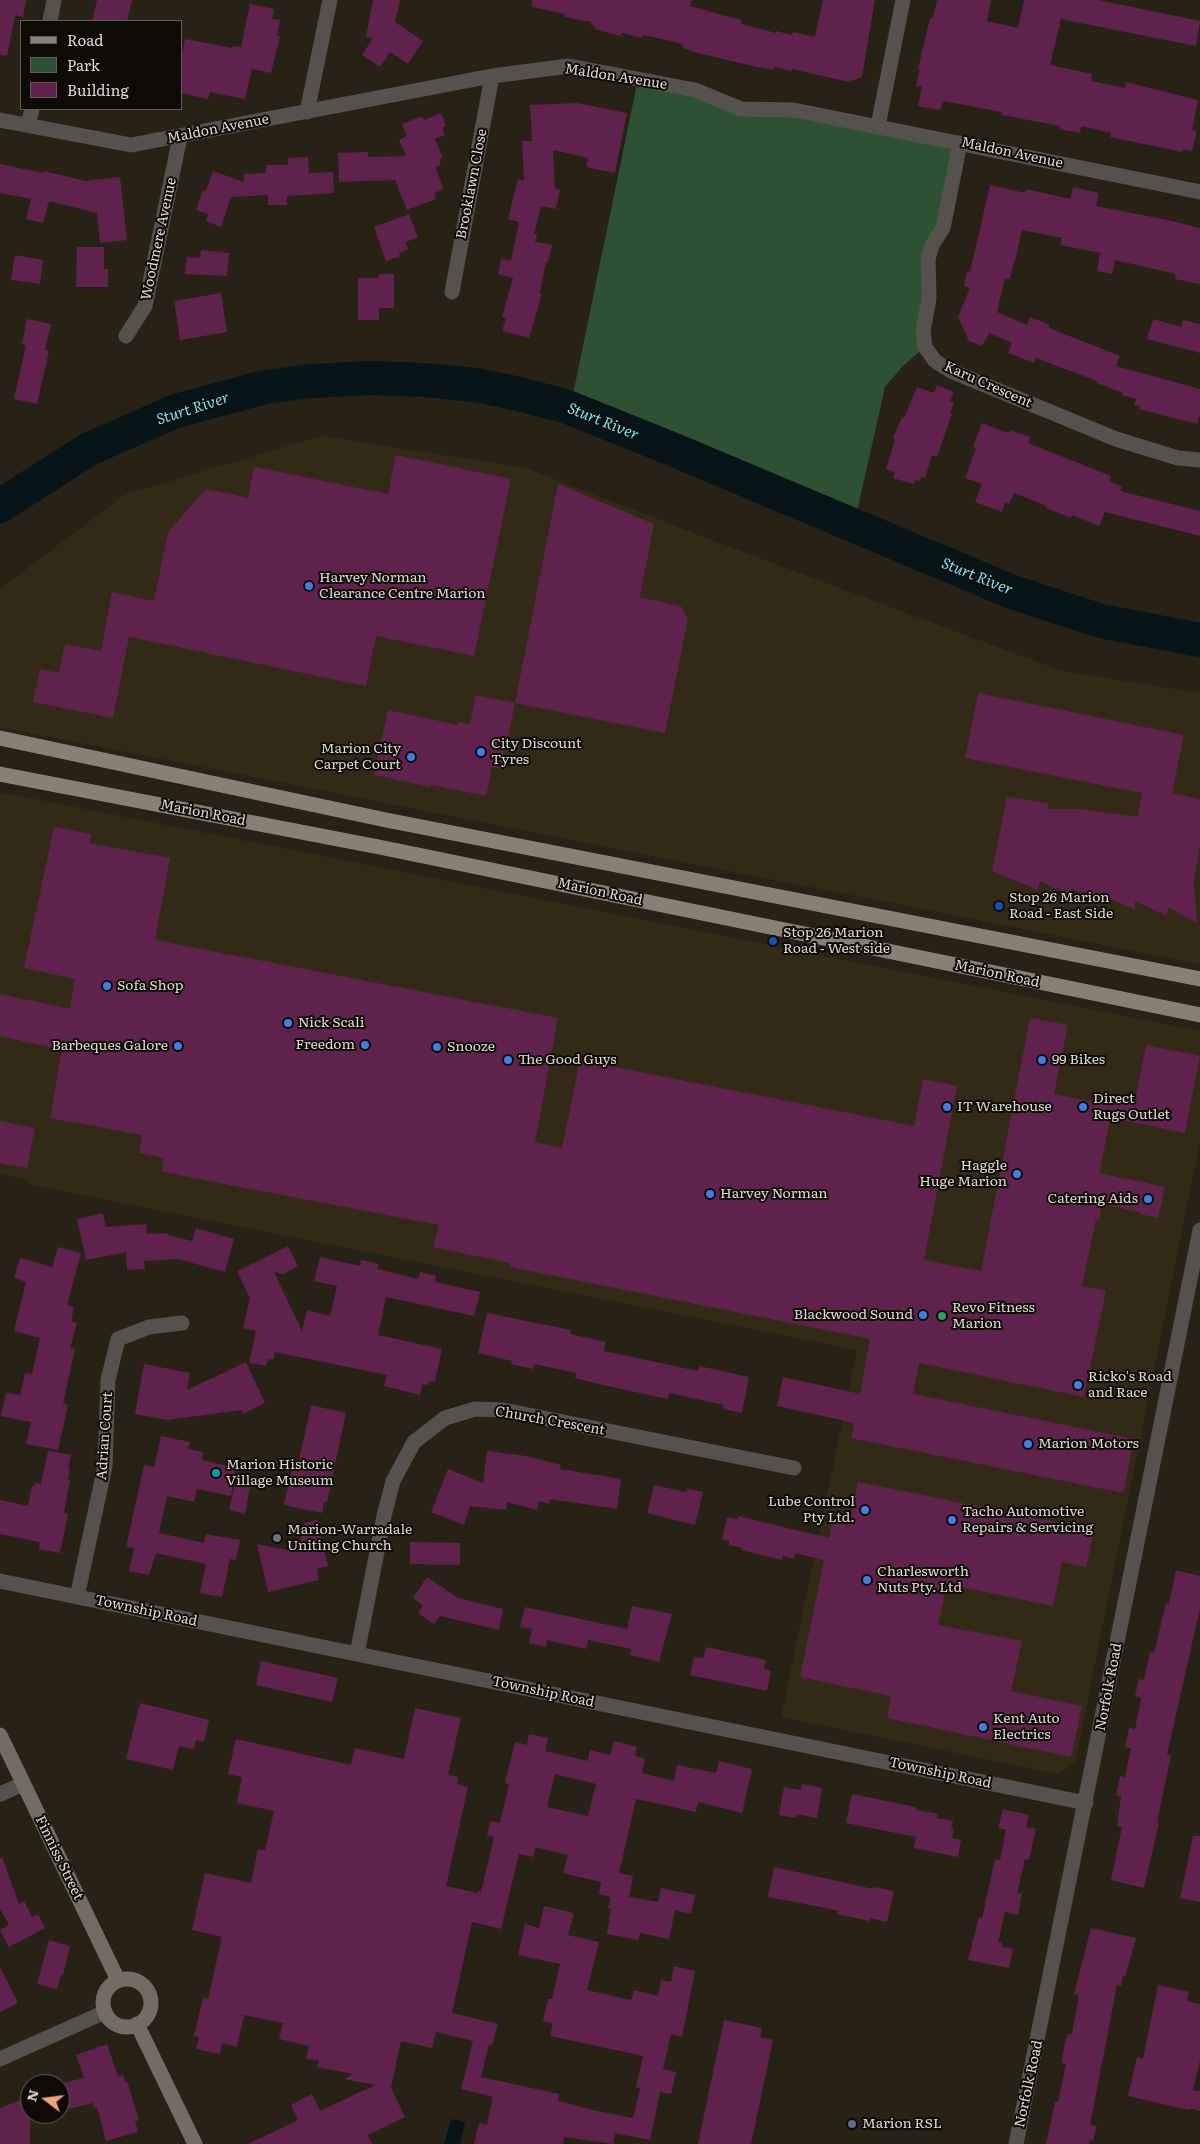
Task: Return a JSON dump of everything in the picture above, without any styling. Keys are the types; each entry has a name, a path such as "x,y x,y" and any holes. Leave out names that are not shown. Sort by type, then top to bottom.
{"main road":[{"path":"0,738 386,820 1200,978"},
{"name":"Marion Road","path":"0,774 379,847 1200,1015"}],"street":[{"path":"50,20 54,0"},
{"path":"307,112 330,0"},
{"path":"878,126 903,0"},
{"name":"Maldon Avenue","path":"0,120 131,145 492,76 569,66 695,90 742,109 794,110 1200,192"},
{"name":"Brooklawn Close","path":"452,292 492,76"},
{"path":"28,125 32,110"},
{"name":"Woodmere Avenue","path":"126,336 145,306 180,137"},
{"name":"Karu Crescent","path":"960,143 943,228 932,245 928,259 929,299 923,331 925,347 935,361 951,371 1116,439 1178,458 1200,460"},
{"name":"Norfolk Road","path":"1016,2144 1200,1230"},
{"name":"Adrian Court","path":"77,1597 106,1466 108,1380 118,1339 149,1327 182,1323"},
{"name":"Church Crescent","path":"357,1654 384,1516 393,1481 414,1442 445,1418 476,1409 503,1410 794,1468"},
{"name":"Township Road","path":"0,1581 1086,1803"},
{"name":"Finniss Street","path":"0,1735 118,1980"},
{"path":"0,1794 23,1784"},
{"path":"134,1979 147,1989 151,2005 149,2013 144,2020 137,2024 131,2026 118,2025 105,2012 104,1997 106,1990 118,1980 134,1979"},
{"path":"0,2059 105,2012"},
{"path":"137,2024 194,2144"}],"shaded area":[{"path":"321,436 526,468 730,547 1062,671 1200,693 1200,964 0,727 0,589 124,495"},
{"path":"0,792 1200,1031 1200,1142 1075,1763 1059,1774 781,1717 857,1350 28,1184 28,1180 0,1174"},
{"path":"451,2119 465,2122 460,2144 444,2144"}],"green space":[{"path":"637,84 952,146 923,299 920,351 902,367 885,387 856,516 572,399"}],"building":[{"path":"0,0 26,0 23,17 15,15 7,56 0,55"},
{"path":"97,0 132,0 127,20 92,20"},
{"path":"373,0 400,0 395,22 423,41 408,64 390,52 380,67 362,55 373,38 366,37"},
{"path":"532,0 692,0 690,6 741,20 741,24 776,33 776,31 792,35 793,32 815,37 823,0 875,0 862,77 849,82 792,69 791,71 775,67 774,70 757,67 694,52 683,48 683,44 648,36 643,35 643,38 622,33 621,36 595,29 591,22 564,17 565,14 532,7"},
{"path":"937,0 991,0 987,21 1018,28 1024,0 1098,0 1200,21 1196,46 1061,19 1050,65 1092,74 1091,81 1125,88 1126,82 1198,100 1192,130 1197,131 1192,151 1183,149 1182,152 1110,137 1111,133 1081,126 1080,133 1059,129 1060,126 1002,115 1002,112 943,101 940,110 918,106 922,87 916,86 920,69 918,69 930,18 932,18"},
{"path":"250,4 274,9 272,19 280,20 277,35 280,36 271,73 252,69 245,99 210,92 208,99 182,93 182,53 185,39 232,48 233,46 241,47"},
{"path":"577,103 627,113 615,173 586,167 588,158 553,150 555,188 560,190 556,209 541,206 534,234 537,234 535,242 552,245 548,262 546,262 540,293 542,294 529,338 502,331 506,318 502,317 513,278 498,274 501,259 511,261 519,222 508,219 518,179 524,181 522,141 532,141 530,105"},
{"path":"441,113 446,126 442,128 445,135 435,139 443,158 439,159 441,165 435,167 444,189 434,193 436,199 407,210 395,180 339,182 338,153 368,152 368,157 406,156 399,140 407,136 402,124 422,116 424,120"},
{"path":"308,157 309,173 333,172 334,193 287,196 287,205 268,205 268,195 231,197 221,227 206,221 208,214 196,210 203,190 206,191 213,171 244,182 244,174 266,173 266,165 288,165 288,158"},
{"path":"0,164 43,173 44,171 85,181 120,177 127,240 100,243 97,213 49,201 43,223 26,219 31,199 0,193"},
{"path":"990,185 1025,193 1026,189 1070,199 1073,187 1099,193 1096,206 1200,228 1200,284 1175,279 1176,274 1115,260 1112,274 1097,271 1100,253 1060,245 1062,238 1022,230 1010,279 1005,278 997,312 1027,325 1030,317 1050,325 1049,328 1120,356 1116,366 1200,389 1200,414 1197,424 1139,409 1140,406 1134,405 1136,399 1122,395 1123,393 1097,383 1097,381 1036,358 1034,363 1008,353 1012,343 989,333 982,346 969,341 958,317 970,288 964,286 967,271 970,272"},
{"path":"409,214 418,238 405,242 408,249 399,253 400,256 386,261 374,227"},
{"path":"77,247 104,247 104,269 108,269 108,287 76,287"},
{"path":"201,250 229,253 227,276 185,274 187,257 200,258"},
{"path":"15,255 43,260 40,284 11,280"},
{"path":"379,274 394,274 394,308 379,308 379,320 358,320 358,278 379,278"},
{"path":"221,293 227,332 180,340 174,301"},
{"path":"27,319 51,324 45,350 49,351 37,404 14,399 26,345 22,344"},
{"path":"1153,319 1181,327 1183,320 1200,324 1200,353 1147,339"},
{"path":"937,385 954,392 950,401 954,403 937,457 932,455 925,478 921,477 920,481 915,480 913,484 893,478 895,472 886,469 895,439 893,438 902,417 904,418 917,387 934,393"},
{"path":"982,423 1008,433 1010,430 1030,437 1028,443 1111,476 1109,481 1122,487 1120,491 1200,511 1200,536 1105,512 1099,526 1072,515 1071,518 1014,493 1009,504 1005,502 1002,512 975,502 982,484 965,478 976,448 973,447"},
{"path":"396,455 511,479 474,656 376,636 366,686 129,637 113,718 33,702 40,669 59,673 65,644 101,651 112,592 154,601 168,532 206,489 248,498 254,467 388,494"},
{"path":"558,484 654,524 640,597 682,607 688,619 665,733 515,703"},
{"path":"978,693 1184,735 1172,793 1200,799 1200,845 1194,881 1197,923 1168,907 1167,916 1135,901 1135,910 1102,895 1101,904 1072,888 1070,896 1040,881 1038,890 992,871 1007,797 1048,803 1048,809 1081,809 1138,817 1142,793 965,758"},
{"path":"476,695 515,703 501,769 492,767 486,796 374,775 388,710 458,725 458,722 470,724"},
{"path":"54,827 91,834 89,843 170,858 155,940 558,1018 535,1142 562,1148 580,1060 914,1126 923,1079 957,1086 924,1260 981,1271 1030,1018 1068,1025 1054,1094 1113,1106 1113,1101 1134,1105 1146,1045 1200,1056 1185,1133 1111,1118 1113,1107 1099,1173 1165,1187 1158,1218 1102,1204 1099,1220 1096,1219 1082,1286 1106,1291 1084,1397 919,1363 913,1394 1134,1439 1123,1493 851,1438 854,1423 777,1406 783,1377 860,1394 870,1339 509,1267 510,1263 433,1247 439,1225 162,1172 164,1158 139,1153 142,1135 50,1118 62,1050 0,1036 0,994 70,1009 75,979 24,968"},
{"path":"0,1121 35,1128 27,1168 0,1163"},
{"path":"103,1213 106,1227 146,1224 147,1234 168,1233 168,1235 192,1241 196,1228 234,1239 225,1272 178,1259 144,1261 145,1269 127,1270 126,1252 86,1260 77,1219"},
{"path":"288,1246 298,1266 283,1274 274,1272 302,1331 307,1310 330,1316 337,1286 314,1281 320,1257 360,1266 361,1260 379,1264 377,1269 418,1279 420,1272 436,1276 435,1282 480,1292 474,1316 386,1297 378,1335 442,1349 435,1382 429,1381 428,1385 422,1384 420,1395 384,1386 387,1375 275,1352 273,1360 268,1359 266,1366 249,1363 256,1331 243,1328 250,1298 237,1271"},
{"path":"58,1247 81,1253 67,1305 74,1307 71,1321 77,1323 70,1348 75,1349 63,1404 68,1405 58,1450 26,1444 31,1422 1,1416 6,1393 20,1395 25,1373 32,1374 40,1338 14,1331 26,1282 14,1278 20,1258 52,1267"},
{"path":"487,1313 571,1330 570,1334 606,1342 604,1351 698,1371 699,1366 749,1377 742,1413 723,1409 724,1405 669,1393 668,1399 575,1378 576,1373 534,1364 533,1369 511,1364 512,1361 478,1353"},
{"path":"246,1362 265,1403 243,1414 241,1410 168,1420 135,1414 144,1364 190,1373 187,1390"},
{"path":"311,1405 346,1413 327,1502 324,1502 322,1513 284,1505 292,1469 297,1470"},
{"path":"161,1436 190,1442 188,1449 203,1452 202,1460 236,1468 231,1496 197,1489 194,1502 167,1496 159,1533 204,1543 206,1534 240,1540 236,1560 230,1559 222,1597 200,1593 206,1564 156,1553 149,1575 129,1571 134,1548 126,1547 144,1465 154,1467"},
{"path":"48,1451 71,1455 68,1469 70,1469 68,1480 70,1480 64,1513 68,1514 60,1553 39,1549 40,1542 0,1534 0,1500 28,1506 32,1486 35,1486 35,1483 41,1484"},
{"path":"487,1451 526,1456 561,1465 560,1469 621,1479 617,1509 550,1499 549,1504 539,1501 537,1510 507,1502 506,1510 470,1506 464,1525 431,1512 448,1469 483,1483"},
{"path":"858,1482 1094,1530 1086,1567 1062,1562 1053,1606 947,1584 938,1625 1022,1641 1011,1691 1082,1706 1071,1757 887,1718 891,1696 800,1677 824,1560 795,1553 794,1559 783,1556 782,1560 741,1550 742,1548 729,1545 729,1541 722,1539 727,1517 738,1519 738,1516 829,1538 832,1522 849,1526"},
{"path":"235,1484 250,1487 245,1514 229,1510"},
{"path":"654,1485 686,1492 687,1489 703,1492 695,1525 647,1513"},
{"path":"317,1520 328,1566 317,1569 319,1580 268,1592 257,1544 298,1552 304,1523"},
{"path":"410,1542 460,1543 460,1565 410,1564"},
{"path":"1176,1570 1200,1576 1200,1608 1167,1755 1171,1755 1157,1823 1159,1823 1144,1888 1111,1880 1122,1827 1117,1826 1121,1796 1116,1795 1120,1776 1125,1777 1131,1748 1125,1747 1129,1728 1135,1729 1141,1698 1135,1696 1139,1679 1144,1680 1150,1652 1154,1653 1166,1603 1169,1604"},
{"path":"427,1577 458,1598 503,1609 499,1630 440,1616 434,1624 418,1613 423,1606 413,1598"},
{"path":"632,1606 672,1614 659,1662 630,1655 631,1649 588,1640 586,1649 547,1640 546,1647 529,1643 532,1629 520,1627 525,1607 627,1629"},
{"path":"706,1647 766,1660 764,1669 771,1671 767,1691 690,1675 694,1657 703,1658"},
{"path":"261,1661 338,1678 332,1702 256,1685"},
{"path":"140,1703 209,1720 204,1742 196,1740 194,1749 179,1746 173,1770 126,1759"},
{"path":"415,1708 461,1718 448,1775 458,1777 457,1784 468,1787 446,1886 477,1893 478,1891 481,1892 494,1837 487,1835 491,1821 500,1823 509,1784 505,1783 515,1742 527,1745 529,1734 548,1738 545,1751 588,1761 590,1750 610,1755 614,1741 637,1747 635,1756 645,1759 642,1773 674,1781 677,1765 716,1773 719,1761 752,1769 742,1813 698,1802 696,1812 636,1799 619,1873 633,1876 629,1897 658,1902 661,1888 695,1895 691,1914 675,1910 669,1939 640,1933 638,1940 607,1934 611,1909 608,1908 611,1897 599,1894 601,1882 563,1873 568,1855 535,1847 533,1857 519,1854 501,1929 472,1922 452,2013 498,2024 492,2045 489,2044 481,2077 559,2094 558,2101 597,2111 633,2118 640,2088 636,2087 643,2056 550,2036 553,2023 543,2021 548,1999 552,1999 560,1964 518,1955 525,1924 539,1928 544,1906 574,1913 568,1935 599,1942 587,1990 631,2000 634,1990 658,1996 661,1980 671,1982 674,1966 695,1971 682,2037 671,2034 663,2069 676,2072 671,2094 660,2092 650,2140 615,2133 613,2144 564,2137 563,2144 474,2144 479,2123 487,2125 493,2097 461,2089 473,2041 436,2032 432,2048 401,2041 391,2088 405,2117 368,2135 372,2144 248,2144 298,2120 291,2105 312,2094 320,2111 375,2085 344,2079 353,2074 317,2067 319,2061 306,2059 309,2046 279,2039 283,2023 244,2015 237,2047 222,2043 220,2054 196,2049 199,2037 194,2036 203,1998 208,1999 222,1937 192,1930 205,1873 251,1883 258,1849 265,1850 274,1811 237,1803 242,1777 228,1774 236,1739 351,1765 355,1748 404,1759","holes":["555,1774 596,1784 588,1816 547,1807"]},
{"path":"802,1784 822,1788 817,1818 797,1814 796,1818 779,1815 784,1787 801,1790"},
{"path":"852,1794 916,1807 916,1810 938,1814 937,1818 953,1821 951,1828 954,1829 952,1838 961,1840 958,1857 914,1848 916,1837 846,1823"},
{"path":"1003,1809 1029,1815 1026,1827 1036,1829 1029,1860 1025,1859 1017,1893 1022,1894 1018,1915 1005,1912 998,1942 1002,1943 1002,1947 1013,1949 1009,1968 968,1960 979,1917 982,1918 995,1859 1000,1860 1006,1830 998,1828"},
{"path":"1193,1836 1200,1836 1200,1902 1180,1898"},
{"path":"2,1857 19,1904 24,1901 32,1917 38,1914 45,1928 9,1947 0,1930 9,1925 0,1908 0,1858"},
{"path":"774,1867 873,1889 874,1887 894,1891 887,1922 870,1918 869,1921 837,1914 838,1911 768,1897"},
{"path":"1091,1928 1136,1938 1125,1977 1123,1976 1121,1986 1117,1985 1090,2125 1097,2126 1093,2141 1090,2140 1089,2144 1046,2144 1066,2064 1061,2063 1067,2034 1072,2034 1079,1995 1074,1994"},
{"path":"49,1940 70,1946 63,1975 61,1975 57,1989 37,1984"},
{"path":"0,1967 18,2003 0,2012"},
{"path":"1158,1985 1189,1992 1187,2001 1200,2004 1200,2060 1193,2090 1200,2091 1200,2111 1128,2096 1137,2057 1143,2059"},
{"path":"724,2020 762,2028 760,2037 773,2040 751,2144 698,2144"},
{"path":"107,2044 118,2076 123,2075 125,2082 127,2081 139,2120 135,2121 138,2132 106,2141 97,2107 94,2108 93,2103 70,2109 70,2081 84,2078 76,2055"},
{"path":"20,2100 20,2124 30,2124 30,2144 0,2144 0,2108"}],"waterway":[{"name":"Sturt River","path":"0,506 89,449 176,411 265,387 311,381 370,378 426,380 475,385 565,406 1012,592 1101,621 1200,640"}],"place":[{"name":"Harvey Norman Clearance Centre Marion","path":"309,586"},
{"name":"City Discount Tyres","path":"481,752"},
{"name":"Marion City Carpet Court","path":"411,757"},
{"name":"Stop 26 Marion Road - East Side","path":"999,906"},
{"name":"Stop 26 Marion Road - West side","path":"773,941"},
{"name":"Sofa Shop","path":"107,986"},
{"name":"Nick Scali","path":"288,1023"},
{"name":"Freedom","path":"365,1045"},
{"name":"Barbeques Galore","path":"178,1046"},
{"name":"Snooze","path":"437,1047"},
{"name":"The Good Guys","path":"508,1060"},
{"name":"99 Bikes","path":"1042,1060"},
{"name":"IT Warehouse","path":"947,1107"},
{"name":"Direct Rugs Outlet","path":"1083,1107"},
{"name":"Haggle Huge Marion","path":"1017,1174"},
{"name":"Harvey Norman","path":"710,1194"},
{"name":"Catering Aids","path":"1148,1199"},
{"name":"Blackwood Sound","path":"923,1315"},
{"name":"Revo Fitness Marion","path":"942,1316"},
{"name":"Ricko's Road and Race","path":"1078,1385"},
{"name":"Marion Motors","path":"1028,1444"},
{"name":"Marion Historic Village Museum","path":"216,1473"},
{"name":"Lube Control Pty Ltd.","path":"865,1510"},
{"name":"Tacho Automotive Repairs & Servicing","path":"952,1520"},
{"name":"Marion-Warradale Uniting Church","path":"277,1538"},
{"name":"Charlesworth Nuts Pty. Ltd","path":"867,1580"},
{"name":"Kent Auto Electrics","path":"983,1727"},
{"name":"Marion RSL","path":"852,2124"}]}
